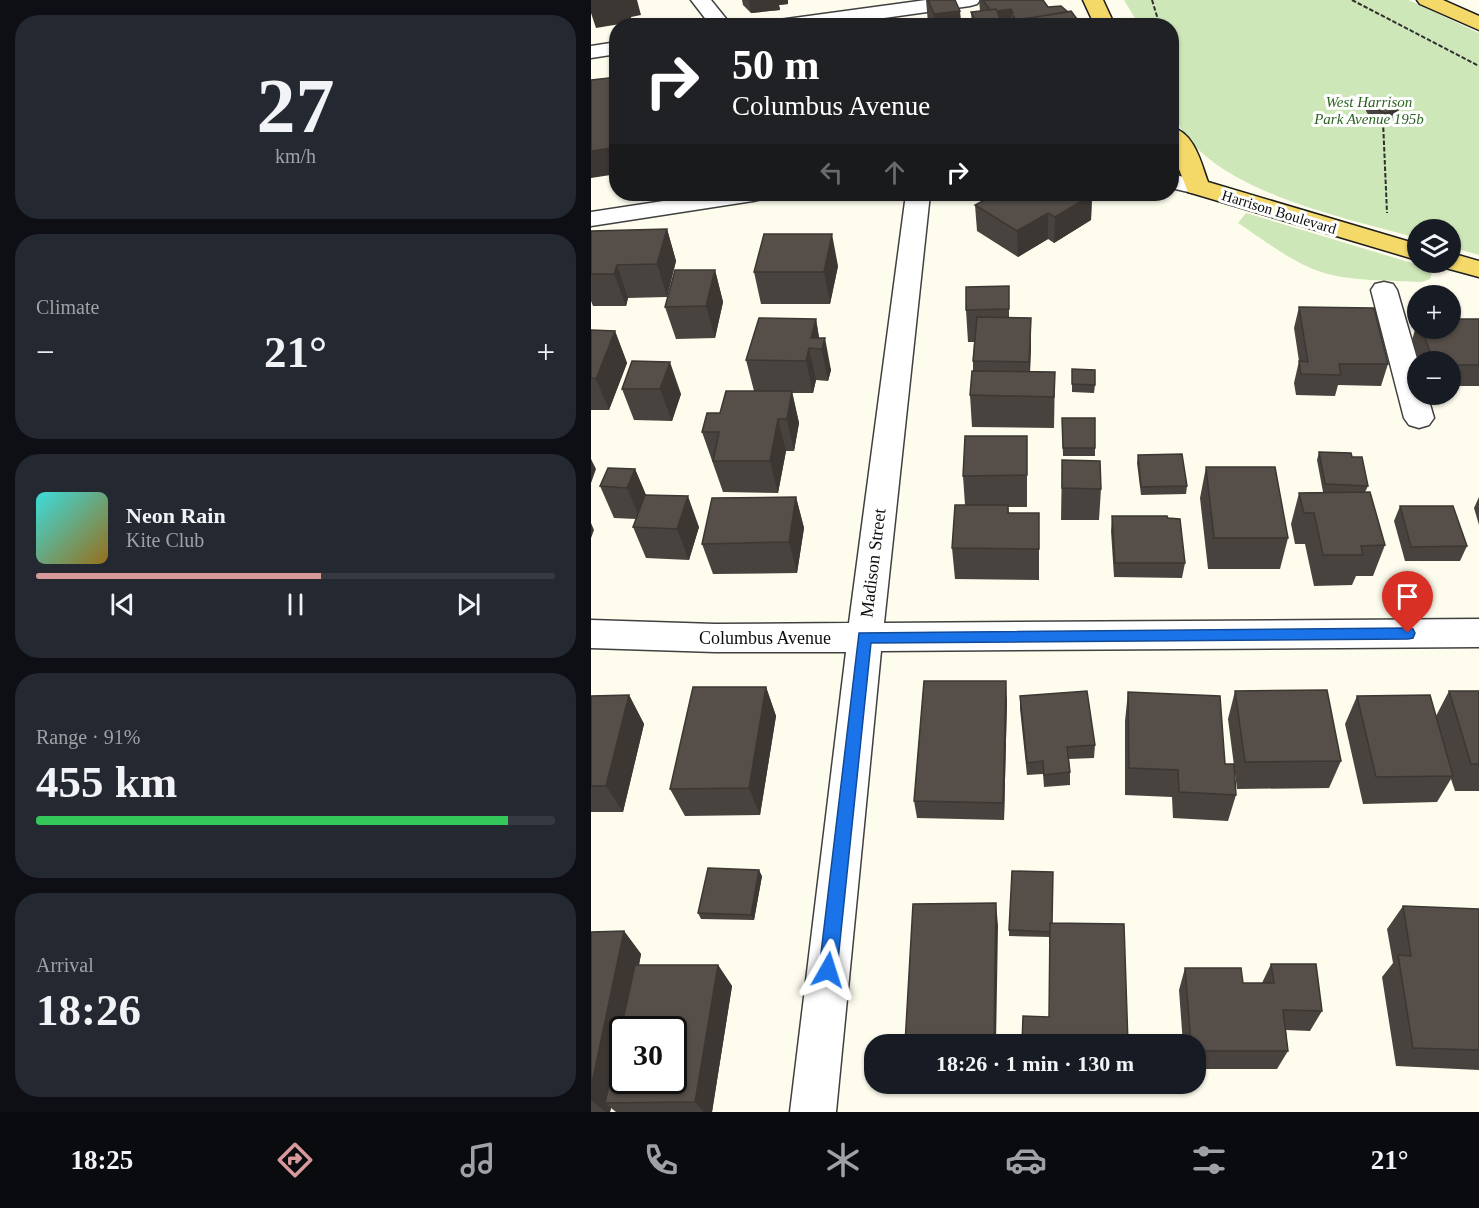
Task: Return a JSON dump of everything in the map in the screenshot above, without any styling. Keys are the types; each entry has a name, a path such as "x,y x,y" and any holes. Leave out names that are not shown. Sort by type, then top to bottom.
{"main road":[{"path":"1093,0 1101,18"},
{"path":"1427,0 1479,24"},
{"name":"Harrison Boulevard","path":"1179,143 1185,150 1197,187 1407,249"},
{"path":"1461,264 1479,269"}],"street":[{"path":"701,0 716,18"},
{"path":"838,18 970,0"},
{"path":"591,52 609,49"},
{"path":"1179,183 1197,187"},
{"path":"591,219 708,201"},
{"name":"Madison Street","path":"813,1112 864,638 917,201"},
{"path":"1384,290 1419,418"},
{"name":"Columbus Avenue","path":"591,634 715,638 864,638 1479,633"}],"path":[{"path":"1152,0 1158,18"},
{"path":"1352,0 1479,66"},
{"path":"1383,121 1388,220"}],"green space":[{"name":"West Harrison Park Avenue 195b","path":"1124,0 1409,0 1479,33 1479,255 1461,250 1461,219 1407,219 1407,235 1352,221 1277,196 1241,179 1210,160 1186,136 1179,122 1179,18 1135,18"},
{"path":"1246,213 1407,262 1407,273 1432,273 1430,279 1422,282 1346,278 1321,272 1288,257 1238,223"}],"building":[{"path":"928,0 955,0 960,11 934,14"},
{"path":"983,0 1043,0 1048,7 1061,6 1068,12 1015,18 1011,9 990,10"},
{"path":"996,9 1000,18 974,18 971,12"},
{"path":"1071,11 1076,18 1029,18"},
{"path":"609,78 609,148 591,151 591,80"},
{"path":"1382,98 1397,104 1399,109 1385,113 1371,108 1368,103"},
{"path":"983,201 1082,201 1055,217 1048,213 1017,231 975,205"},
{"path":"667,229 657,264 617,265 614,274 591,274 591,231"},
{"path":"764,234 832,234 824,272 754,272"},
{"path":"675,270 715,270 706,306 665,307"},
{"path":"1009,286 1009,309 966,310 966,287"},
{"path":"1299,307 1374,308 1388,364 1339,364 1341,375 1301,374 1299,361 1308,362"},
{"path":"977,317 1031,318 1029,362 973,361"},
{"path":"759,318 816,319 811,338 825,338 822,349 809,348 806,361 746,360"},
{"path":"1461,319 1479,319 1479,365 1461,365 1461,351 1429,351 1426,339 1461,339"},
{"path":"591,330 615,331 596,379 591,378"},
{"path":"632,361 670,362 660,389 622,389"},
{"path":"1072,369 1095,370 1095,385 1072,384"},
{"path":"972,371 1055,372 1054,397 970,395"},
{"path":"726,391 792,391 787,419 778,419 770,461 713,461 719,432 702,432 707,413 720,413"},
{"path":"1062,418 1095,418 1095,448 1063,448"},
{"path":"965,436 1027,436 1027,475 963,476"},
{"path":"1319,452 1351,453 1352,457 1362,457 1368,486 1325,484"},
{"path":"1182,454 1187,486 1141,487 1138,455"},
{"path":"1062,460 1100,461 1101,489 1062,488"},
{"path":"1206,467 1275,467 1288,538 1214,538"},
{"path":"608,468 635,469 627,488 600,486"},
{"path":"1370,492 1385,545 1361,546 1363,555 1323,555 1314,513 1304,513 1299,493"},
{"path":"645,495 688,496 677,529 633,527"},
{"path":"796,497 789,542 702,544 712,498"},
{"path":"955,505 1008,505 1008,513 1039,513 1039,549 952,548"},
{"path":"1400,506 1453,506 1467,546 1411,547"},
{"path":"1112,516 1167,516 1180,519 1185,563 1115,563"},
{"path":"924,681 1006,681 1003,803 914,801"},
{"path":"693,687 766,687 749,788 670,789"},
{"path":"1327,690 1341,761 1245,762 1235,691"},
{"path":"1087,691 1095,745 1067,747 1070,772 1044,775 1043,761 1027,763 1020,696"},
{"path":"1449,691 1479,691 1479,764 1471,764"},
{"path":"1128,692 1220,696 1225,764 1234,764 1236,795 1179,792 1178,770 1129,768"},
{"path":"629,695 606,786 591,786 591,696"},
{"path":"1430,695 1453,776 1376,777 1357,696"},
{"path":"708,868 759,870 751,915 698,913"},
{"path":"1012,871 1053,872 1050,932 1009,930"},
{"path":"996,903 994,1034 906,1034 913,904"},
{"path":"1403,906 1479,909 1479,1050 1413,1048 1398,955 1411,956"},
{"path":"1050,923 1124,924 1128,1034 1022,1034 1023,1016 1049,1017"},
{"path":"624,931 591,1088 591,932"},
{"path":"1271,964 1316,964 1322,1011 1283,1010 1288,1051 1206,1051 1206,1034 1190,1034 1185,968 1241,968 1243,983 1274,983"},
{"path":"635,965 718,965 695,1102 605,1103 609,1085 609,1094 687,1094 687,1016 624,1016"}],"route":[{"path":"828,970 864,638 1408,633"}]}
